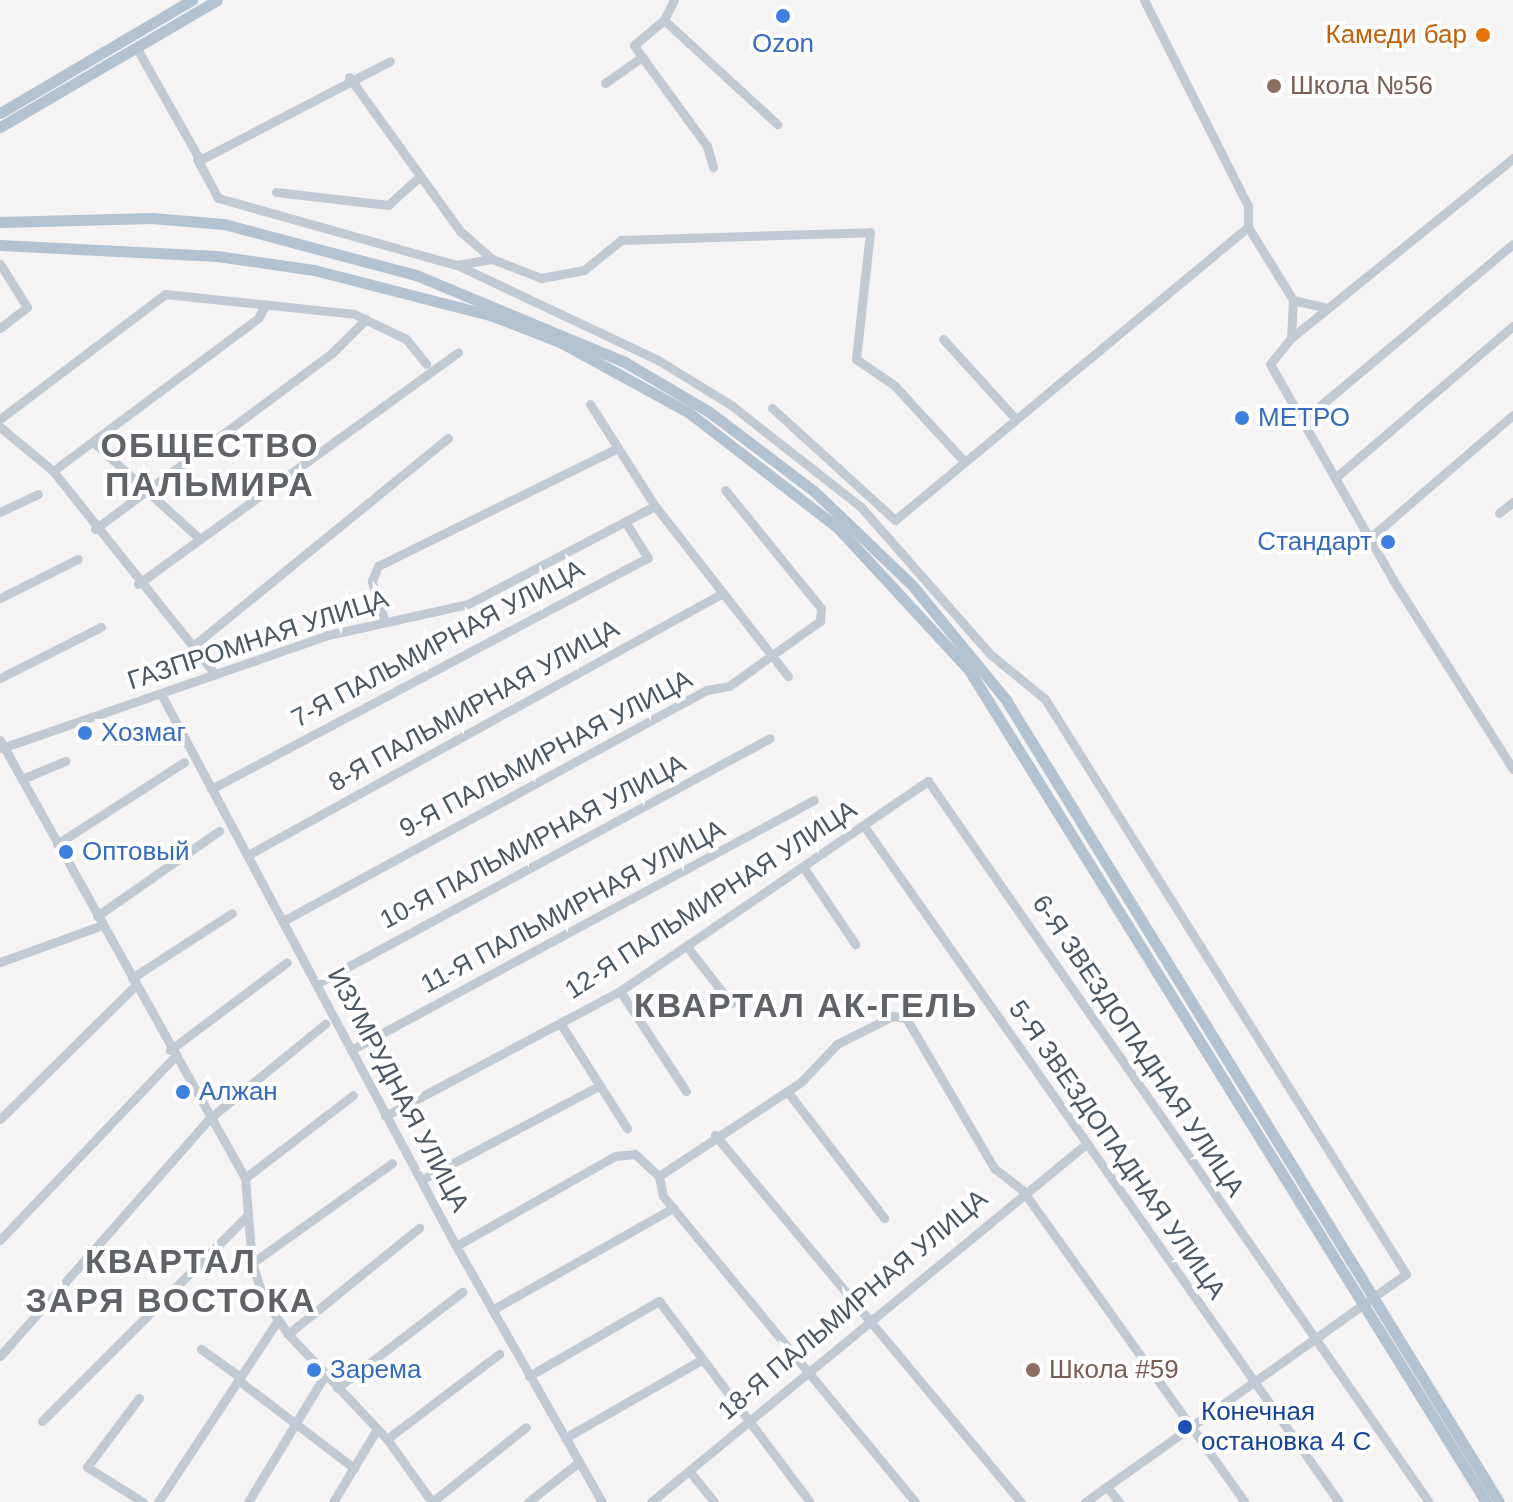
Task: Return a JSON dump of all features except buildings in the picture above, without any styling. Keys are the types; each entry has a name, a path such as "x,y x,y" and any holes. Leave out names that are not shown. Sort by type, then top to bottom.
{"main road":[{"path":"0,113 192,0"},
{"path":"0,127 217,0"},
{"path":"129,36 136,47"},
{"path":"0,222 185,220 296,238 375,261 592,345 770,455 896,568 1006,700 1365,1292 1486,1502"},
{"path":"0,245 217,256 427,295 560,342 713,431 838,528 969,670 1365,1292"},
{"path":"1375,1310 1499,1502"}],"street":[{"path":"674,0 664,20 634,45 707,146 713,167"},
{"path":"1144,0 1248,206 1248,227 1293,300 1291,338"},
{"path":"664,20 777,124"},
{"path":"136,47 200,159 218,198 457,265 658,360 731,405 860,506 1000,663 1045,699 1406,1274 1309,1337 1085,1502"},
{"path":"605,83 642,57"},
{"path":"200,159 349,77 390,61"},
{"path":"349,77 417,179 492,259 541,278 584,270 621,240 870,232 856,359 894,385 963,460"},
{"path":"1513,158 1291,338 1270,364 1335,478 1513,769"},
{"path":"276,192 388,205 417,179"},
{"path":"772,408 895,520 1014,417 1248,227"},
{"path":"1302,421 1513,244"},
{"path":"457,265 492,259"},
{"path":"0,264 27,307 0,328"},
{"path":"0,419 165,294 266,304 366,319 406,339 426,364"},
{"path":"1293,300 1327,308"},
{"path":"53,471 258,318 266,304"},
{"path":"95,529 332,353 366,319"},
{"path":"1335,478 1513,326"},
{"path":"943,339 1014,417"},
{"path":"138,584 458,352"},
{"path":"590,404 655,506 771,659 788,676"},
{"path":"1371,537 1513,415"},
{"path":"0,427 53,471 138,584 215,674"},
{"path":"193,646 448,438"},
{"path":"93,442 200,539"},
{"path":"384,619 373,572 618,448"},
{"name":"9-Я ПАЛЬМИРНАЯ УЛИЦА","path":"283,921 771,659 822,616 725,490"},
{"path":"0,512 38,494"},
{"path":"1499,513 1513,502"},
{"name":"ГАЗПРОМНАЯ УЛИЦА","path":"1,746 384,619 468,604 655,506"},
{"name":"7-Я ПАЛЬМИРНАЯ УЛИЦА","path":"211,789 648,558 626,523"},
{"path":"0,598 78,559"},
{"name":"8-Я ПАЛЬМИРНАЯ УЛИЦА","path":"248,855 721,594"},
{"path":"0,678 101,627"},
{"name":"ИЗУМРУДНАЯ УЛИЦА","path":"161,694 385,1116 602,1502"},
{"name":"10-Я ПАЛЬМИРНАЯ УЛИЦА","path":"316,984 770,738"},
{"path":"1,746 245,1178 252,1263 278,1320 288,1334 387,1439 432,1502 526,1427"},
{"path":"22,779 65,761"},
{"path":"57,844 184,762"},
{"name":"6-Я ЗВЕЗДОПАДНАЯ УЛИЦА","path":"928,781 1309,1337 1429,1502"},
{"name":"12-Я ПАЛЬМИРНАЯ УЛИЦА","path":"385,1116 620,991 688,948 928,781"},
{"name":"11-Я ПАЛЬМИРНАЯ УЛИЦА","path":"351,1050 814,800"},
{"name":"5-Я ЗВЕЗДОПАДНАЯ УЛИЦА","path":"864,826 1251,1381 1339,1502"},
{"path":"1,960 99,920 219,831"},
{"path":"804,868 855,944"},
{"path":"0,1119 134,982 232,913"},
{"path":"688,948 731,1003"},
{"path":"0,1240 172,1053 287,962"},
{"path":"620,991 686,1091"},
{"path":"659,1176 715,1135 787,1091 837,1044 900,1015 994,1168 1023,1191 1245,1502"},
{"path":"560,1023 627,1128"},
{"path":"0,1356 210,1118 325,1024"},
{"path":"423,1179 599,1086"},
{"path":"787,1091 884,1218"},
{"path":"245,1178 353,1095"},
{"path":"715,1135 867,1322 1021,1502"},
{"name":"18-Я ПАЛЬМИРНАЯ УЛИЦА","path":"651,1502 747,1425 1023,1191 1086,1144"},
{"path":"456,1246 615,1156 635,1154 659,1176 673,1208 915,1502"},
{"path":"252,1263 392,1163"},
{"path":"492,1310 673,1208"},
{"path":"42,1421 248,1215"},
{"path":"288,1334 419,1228"},
{"path":"337,1388 462,1292"},
{"path":"529,1376 659,1301 747,1425 810,1502"},
{"path":"158,1502 278,1320"},
{"path":"201,1349 354,1468"},
{"path":"387,1439 499,1354"},
{"path":"565,1438 701,1360"},
{"path":"248,1502 325,1375"},
{"path":"139,1398 87,1467 143,1502"},
{"path":"333,1502 377,1429"},
{"path":"528,1502 579,1462"},
{"path":"690,1472 714,1502"},
{"path":"1107,1487 1119,1502"},
{"path":"418,1502 425,1490"}],"place":[{"name":"Ozon","path":"783,16"},
{"name":"Камеди бар","path":"1483,35"},
{"name":"Школа №56","path":"1274,86"},
{"name":"МЕТРО","path":"1242,418"},
{"name":"Стандарт","path":"1388,542"},
{"name":"Хозмаг","path":"85,733"},
{"name":"Оптовый","path":"66,852"},
{"name":"Алжан","path":"183,1092"},
{"name":"Зарема","path":"314,1370"},
{"name":"Школа #59","path":"1033,1370"},
{"name":"Конечная остановка 4 С","path":"1185,1427"}],"district":[{"name":"ОБЩЕСТВО ПАЛЬМИРА","path":"210,464"},
{"name":"КВАРТАЛ АК-ГЕЛЬ","path":"806,1006"},
{"name":"КВАРТАЛ ЗАРЯ ВОСТОКА","path":"171,1280"}]}
